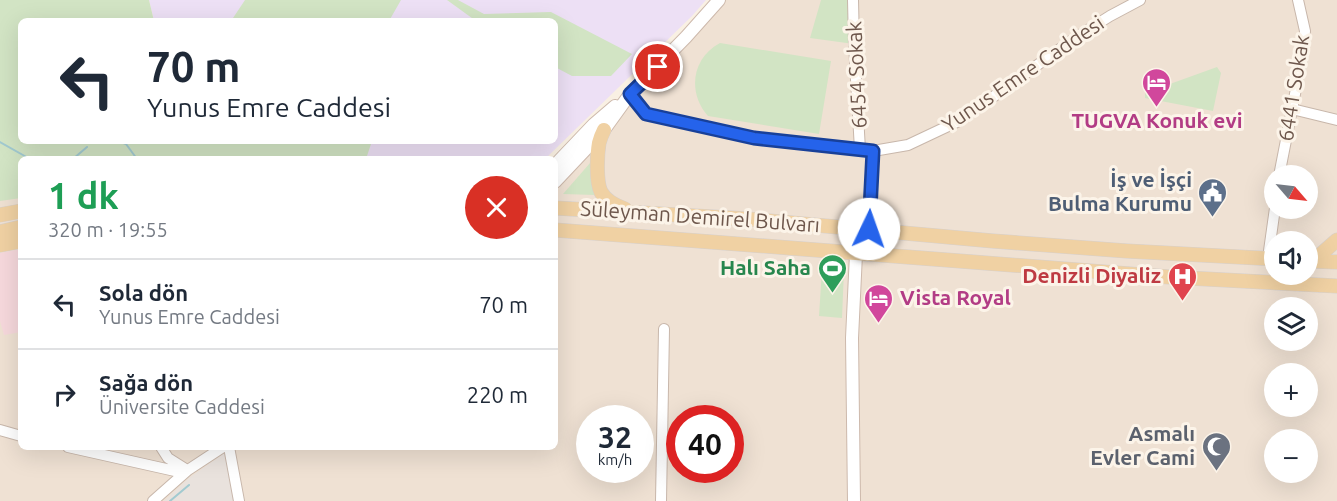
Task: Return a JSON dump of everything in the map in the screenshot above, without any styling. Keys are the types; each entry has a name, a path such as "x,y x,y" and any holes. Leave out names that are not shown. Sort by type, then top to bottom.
{"main road":[{"path":"558,162 594,124 630,94 671,53 719,0"},
{"path":"558,179 604,130 630,94"},
{"path":"604,130 598,152 601,192 613,204 635,213"},
{"name":"Süleyman Demirel Bulvarı","path":"558,208 748,219 993,241 1264,259"},
{"path":"0,215 18,212"},
{"path":"0,232 18,228"},
{"name":"Süleyman Demirel Bulvarı","path":"558,230 1169,277 1337,286"},
{"path":"1318,255 1337,240"},
{"path":"0,245 18,242"},
{"path":"854,501 852,338 856,254"},
{"path":"1318,261 1337,262"}],"street":[{"name":"6454 Sokak","path":"854,0 860,150"},
{"name":"Yunus Emre Caddesi","path":"630,94 646,114 754,138 873,151 908,145 961,120 1074,38 1140,0"},
{"name":"6441 Sokak","path":"1281,165 1303,53 1305,31 1298,0"},
{"path":"1292,109 1337,120"},
{"name":"6454 Sokak","path":"869,229 873,151"},
{"path":"660,501 664,329"},
{"path":"0,430 18,435"},
{"path":"80,450 186,472"},
{"path":"163,450 168,458 186,472"},
{"path":"153,501 186,472 219,450"},
{"path":"230,450 239,501"}],"shaded area":[{"path":"149,0 706,0 548,156 357,156 327,144 558,144 558,18 153,18"},
{"path":"718,0 1337,0 1337,501 0,501 0,195 18,190 18,450 558,450 558,177"},
{"path":"18,250 18,333 4,335 0,321 0,253"},
{"path":"229,450 234,450 244,501 164,501 189,478"}],"green space":[{"path":"0,0 149,0 153,18 18,18 18,144 371,144 367,156 18,156 18,198 0,201"},
{"path":"245,0 401,0 391,18 233,18"},
{"path":"447,0 458,0 484,14 551,12 632,54 611,76 572,76 558,69 558,18 472,18"},
{"path":"821,0 853,0 854,44 810,38"},
{"path":"720,43 831,61 819,134 708,116 697,97 696,76 703,57"},
{"path":"1217,67 1221,73 1213,111 1145,98 1145,93"},
{"path":"590,163 595,195 563,194"},
{"name":"Halı Saha","path":"822,269 844,270 842,318 819,316"}],"waterway":[{"path":"0,142 25,156"},
{"path":"126,144 135,156"},
{"path":"76,156 87,147"},
{"path":"170,501 189,485"}],"place":[{"name":"TUGVA Konuk evi","path":"1157,108"},
{"name":"İş ve İşçi Bulma Kurumu","path":"1213,218"},
{"name":"Halı Saha","path":"832,294"},
{"name":"Denizli Diyaliz","path":"1182,302"},
{"name":"Vista Royal","path":"879,324"},
{"name":"Asmalı Evler Cami","path":"1216,472"}],"route":[{"path":"658,67 630,94 646,114 754,138 873,151 869,229"}]}
